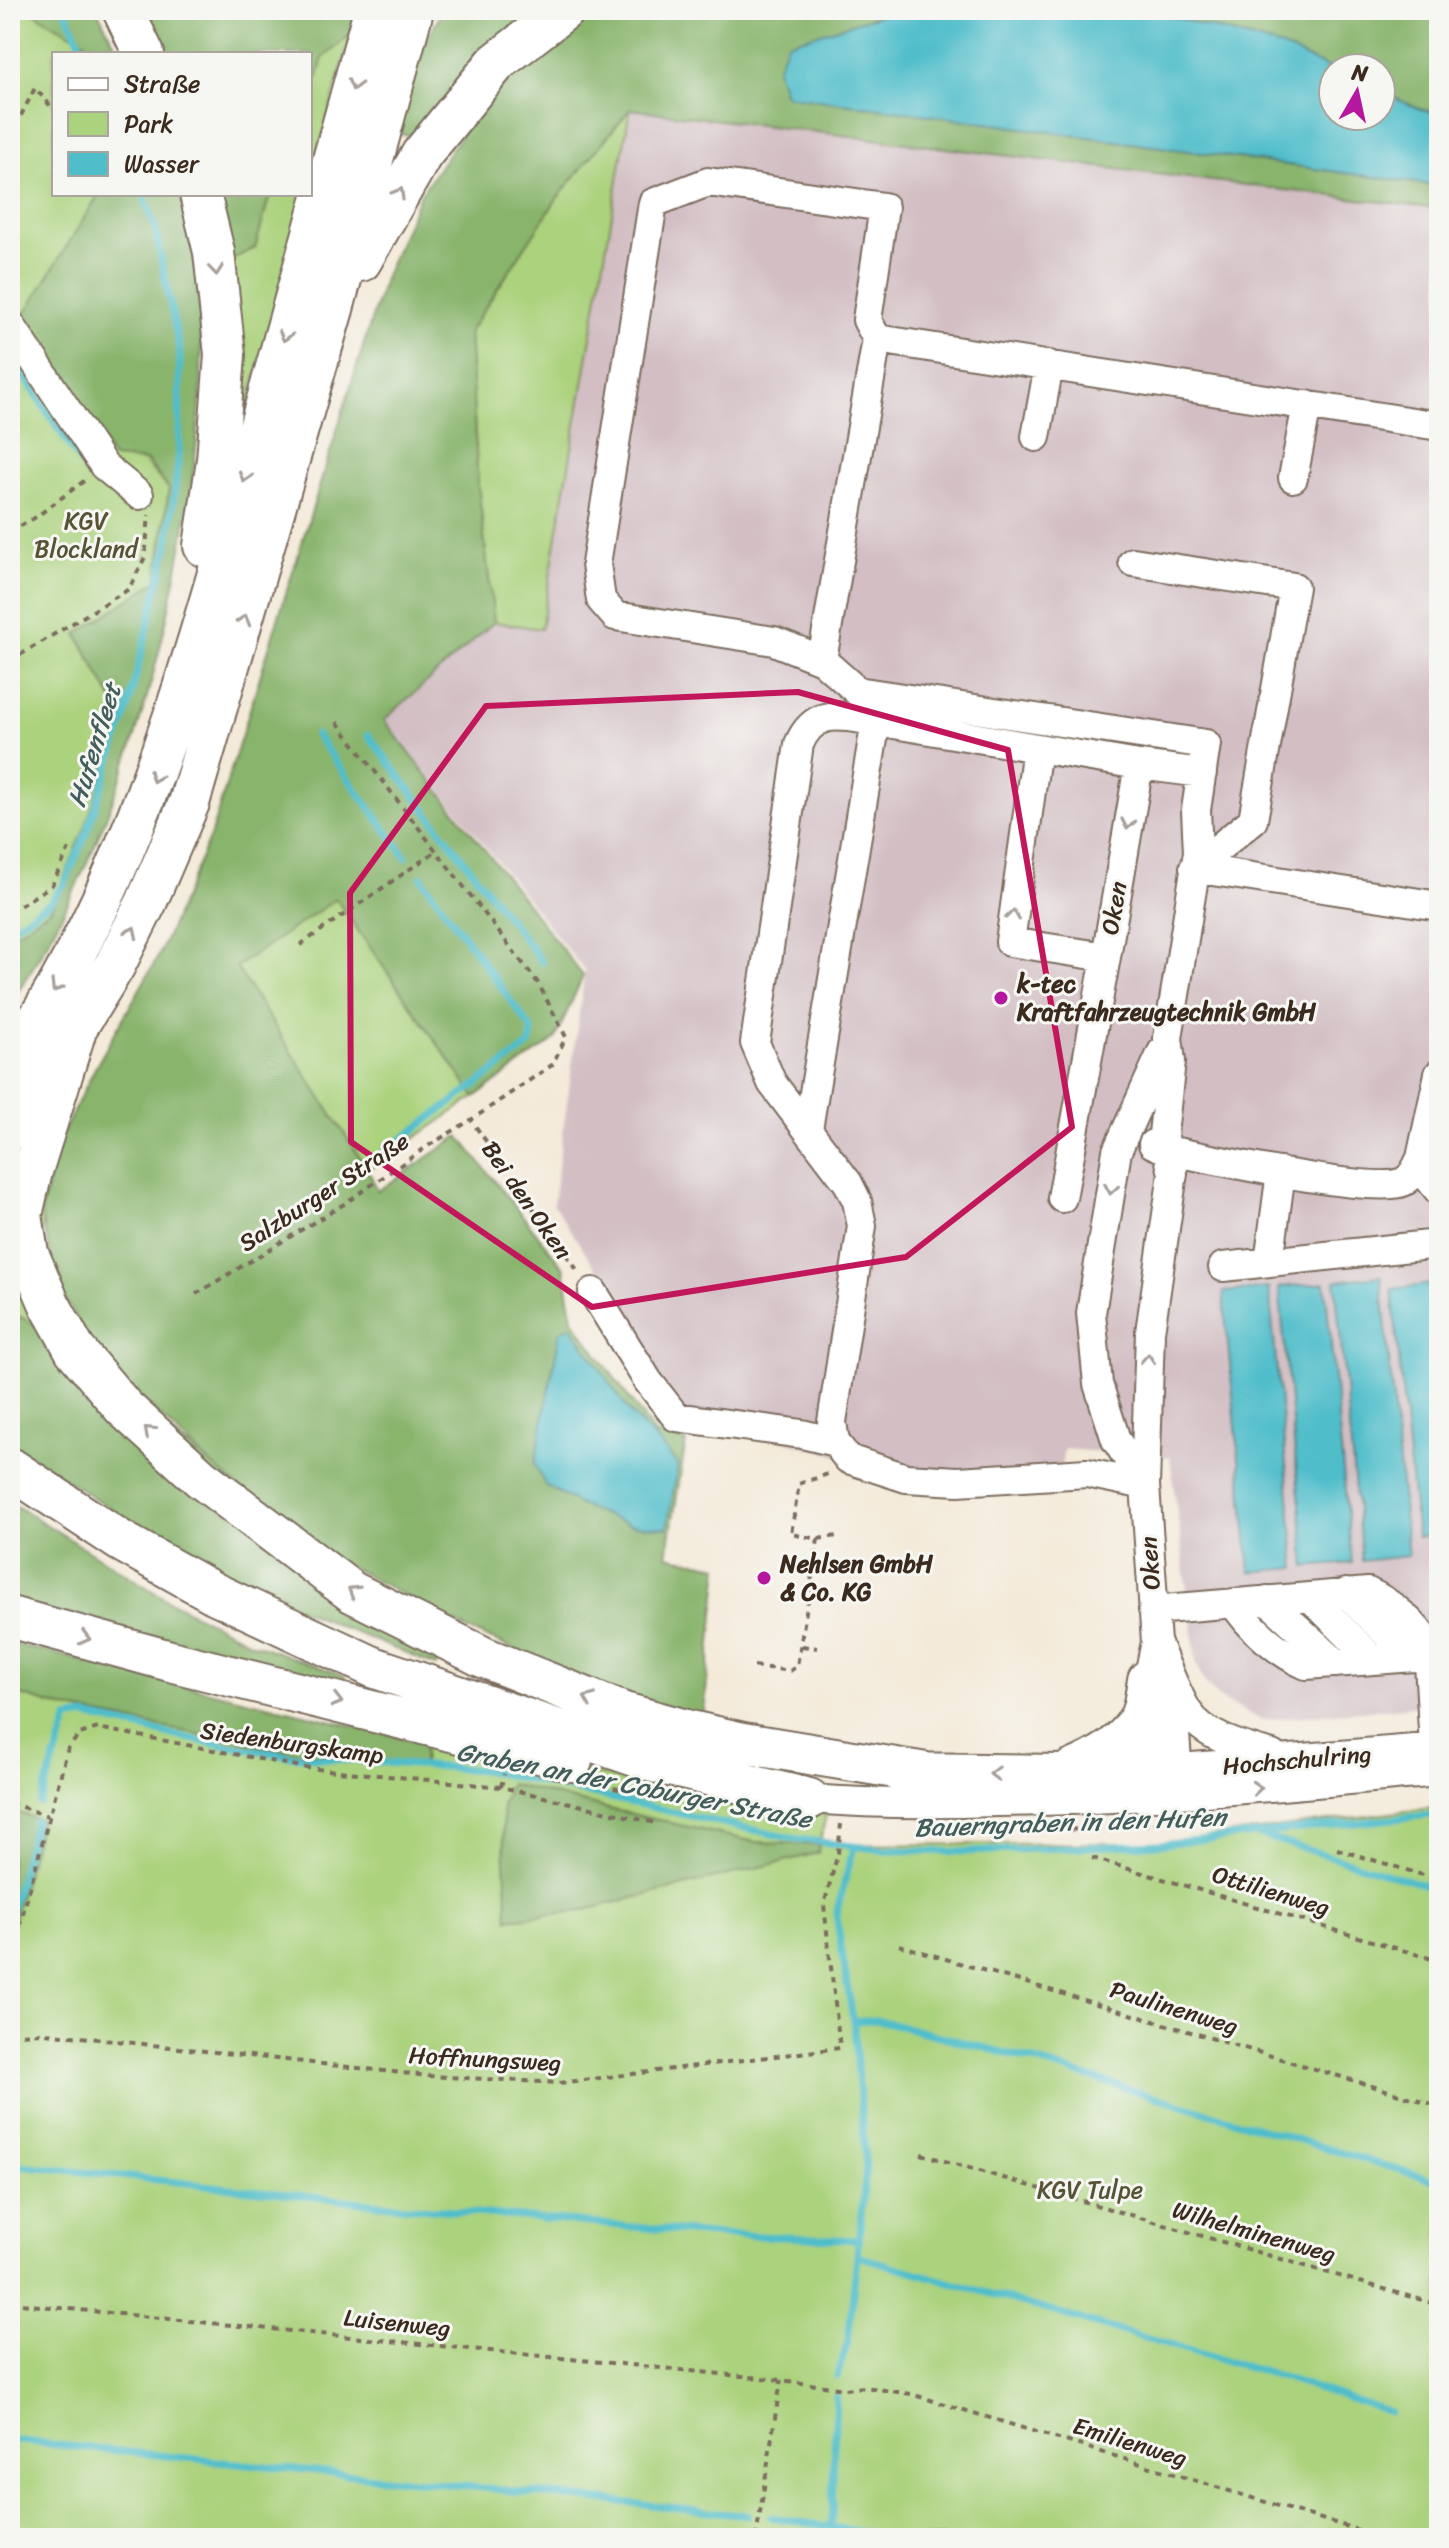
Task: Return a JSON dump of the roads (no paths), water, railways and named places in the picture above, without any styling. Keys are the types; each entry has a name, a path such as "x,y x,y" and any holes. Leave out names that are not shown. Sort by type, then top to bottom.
{"highway":[{"path":"123,10 143,52"},
{"path":"10,1063 65,973 111,883 159,765 258,431 374,10"},
{"path":"10,1129 36,1094 115,965 146,903 189,803 333,309 413,10"},
{"path":"333,309 422,154 496,63 564,10"},
{"path":"178,709 217,460 225,355 214,252 200,196"},
{"path":"75,1033 32,1171 22,1215 28,1253 50,1305 75,1350 124,1408 201,1478 352,1592 483,1657 624,1713 686,1730 743,1743 926,1773"},
{"path":"10,1468 121,1541 214,1593 290,1631 413,1682 653,1762 809,1799"},
{"path":"10,1617 174,1662 610,1771 809,1799"},
{"path":"1064,1775 1101,1758 1127,1736 1141,1715 1158,1665"},
{"path":"565,1731 810,1770 867,1774 1064,1775 1167,1783"}],"street":[{"path":"822,660 877,339 867,320 884,207 708,182 653,203 596,564 601,600 615,616 774,641 822,660 857,691 1206,744 1196,810 1198,852 1168,1038 1117,1151 1091,1313 1098,1384 1116,1440 1145,1485"},
{"path":"10,324 104,466 139,495"},
{"path":"877,339 1439,426"},
{"path":"1036,437 1049,365"},
{"path":"1293,478 1307,405"},
{"path":"1133,562 1294,587 1253,820 1194,868"},
{"path":"842,1451 832,1422 862,1226 857,1201 848,1183 772,1083 755,1043 799,744 805,729 817,719 834,716 1202,773"},
{"path":"808,1129 876,721"},
{"name":"Oken","path":"1037,748 1010,942 1106,957 1139,765"},
{"path":"1194,868 1439,906"},
{"path":"1062,1198 1106,957"},
{"name":"Oken","path":"1167,1783 1145,1485 1146,1379 1150,1332 1173,1173 1162,1119 1171,1061 1168,1038"},
{"path":"1117,1151 1133,1139 1167,1150 1281,1172 1385,1186 1405,1181 1416,1169 1439,1074"},
{"path":"1416,1169 1427,1176 1439,1191"},
{"path":"1269,1262 1281,1172"},
{"path":"1223,1267 1438,1236"},
{"path":"593,1292 648,1381 676,1417 802,1434 906,1478 958,1481 1087,1473 1145,1485"},
{"path":"1153,1610 1346,1593 1368,1592 1421,1632 1428,1646 1419,1657 1306,1665 1291,1658 1242,1616 1234,1603"},
{"path":"1310,1597 1373,1660"},
{"path":"1267,1600 1336,1663"},
{"path":"1419,1657 1437,1755"},
{"path":"1158,1665 1189,1714 1209,1731 1234,1744 1292,1761"},
{"name":"Hochschulring","path":"809,1799 878,1805 1167,1783 1437,1755"},
{"name":"Hochschulring","path":"1167,1783 1292,1761 1437,1755"}],"water":[{"path":"898,10 1148,10 1282,47 1317,63 1317,132 1397,132 1397,99 1439,114 1439,186 785,95 777,69 787,43"},
{"path":"1381,1276 1408,1556 1362,1561 1335,1281"},
{"path":"1325,1283 1352,1563 1306,1567 1279,1287"},
{"path":"1439,1283 1439,1535 1417,1537 1392,1289"},
{"path":"1269,1288 1296,1568 1250,1572 1223,1292"},
{"path":"571,1326 631,1414 678,1465 667,1528 631,1525 582,1506 545,1485 535,1464 560,1332"}],"waterway":[{"path":"65,10 84,52"},
{"name":"Hufenfleet","path":"10,929 50,902 65,883 87,832 128,708 168,545 179,455 180,352 154,224 144,196"},
{"path":"10,355 85,469"},
{"path":"316,735 406,857"},
{"path":"368,735 542,962"},
{"path":"382,1154 530,1045 532,1030 421,877"},
{"name":"Graben an der Coburger Straße","path":"40,1803 68,1719 85,1716 210,1743 290,1756 483,1770 790,1838 884,1850 966,1852 1161,1844 1439,1814"},
{"name":"Graben an der Coburger Straße","path":"10,1915 35,1821"},
{"path":"1259,1835 1439,1889"},
{"name":"Bauerngraben in den Hufen","path":"837,2376 848,2342 866,2168 854,2027 836,1914 854,1847"},
{"path":"853,2021 878,2020 1032,2060 1436,2181"},
{"path":"10,2164 408,2207 712,2234 860,2240"},
{"path":"858,2256 1282,2377 1390,2412"},
{"name":"Bauerngraben in den Hufen","path":"831,2538 836,2396"},
{"path":"10,2440 748,2515"},
{"name":"Bauerngraben in den Hufen","path":"771,2517 896,2538"}],"place":[{"name":"k-tec Kraftfahrzeugtechnik GmbH","path":"1001,998"},
{"name":"Nehlsen GmbH & Co. KG","path":"764,1578"}],"park label":[{"name":"KGV Blockland","path":"86,535"},
{"name":"KGV Tulpe","path":"1090,2190"}]}
